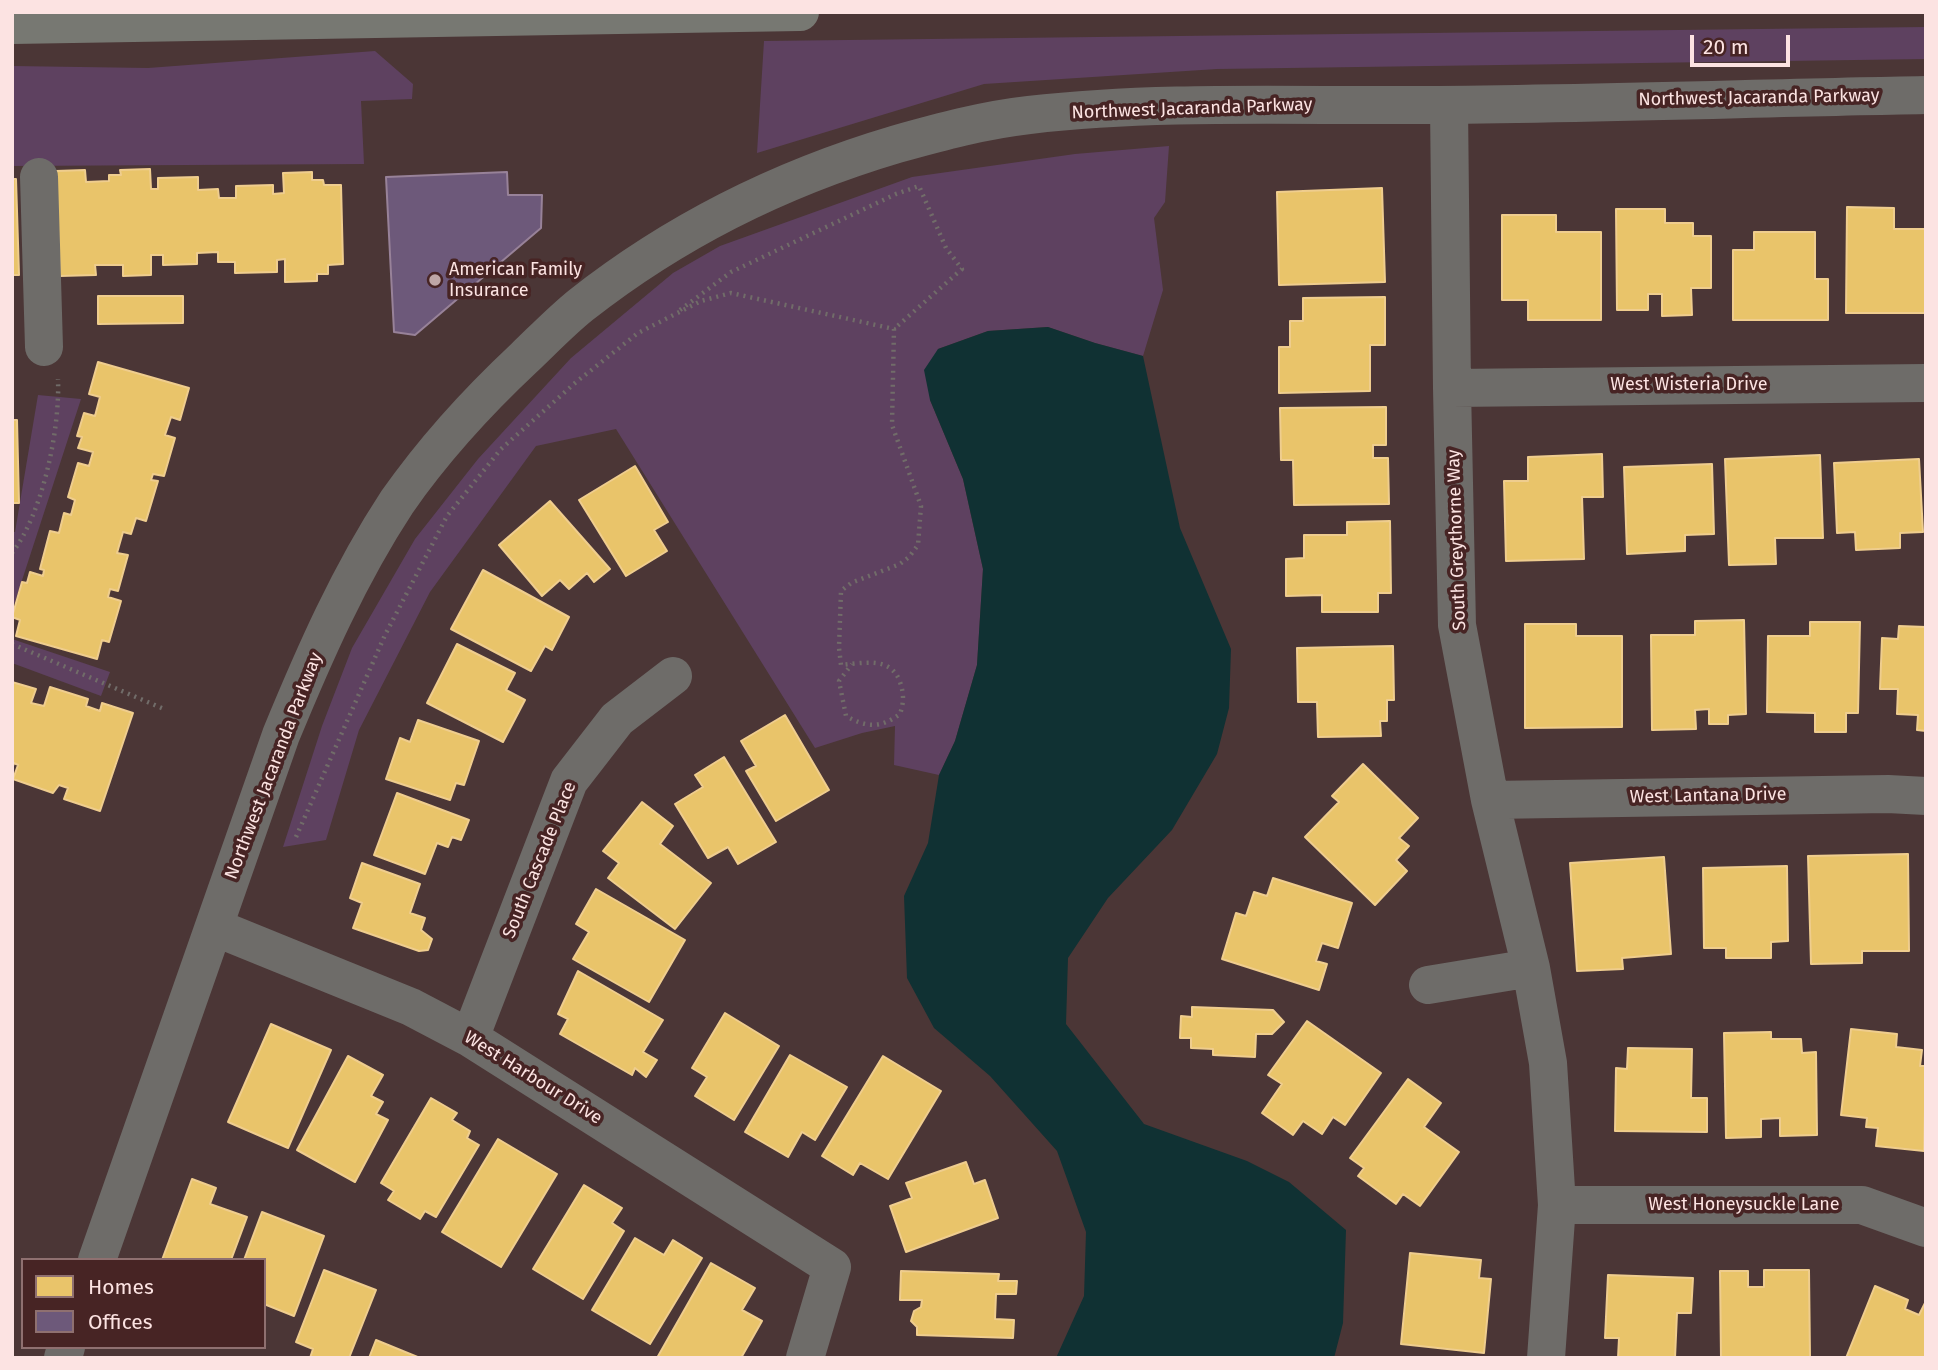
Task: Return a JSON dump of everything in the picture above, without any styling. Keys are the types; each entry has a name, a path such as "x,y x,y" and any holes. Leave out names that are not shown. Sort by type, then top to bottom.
{"main road":[{"path":"12,25 441,15 800,12"}],"street":[{"name":"Northwest Jacaranda Parkway","path":"98,1258 281,735 311,663 363,558 398,501 468,411 579,306 701,224 762,194 873,151 976,124 1027,115 1157,106 1449,104 1926,94"},
{"name":"South Greythorne Way","path":"1449,104 1457,625 1490,800 1531,968 1548,1063 1558,1205 1546,1358"},
{"path":"39,177 51,359"},
{"name":"West Wisteria Drive","path":"1452,388 1926,383"},
{"name":"South Cascade Place","path":"470,1038 569,781 617,719 673,676"},
{"name":"West Lantana Drive","path":"1490,800 1888,794 1926,796"},
{"name":"West Harbour Drive","path":"214,927 411,1007 470,1038 832,1266 805,1358"},
{"path":"1428,985 1531,968"},
{"name":"West Honeysuckle Lane","path":"1558,1205 1863,1205 1926,1228"}],"path":[{"path":"669,318 730,272 895,194 919,186 946,248 962,270 894,329 892,425 920,506 918,545 909,558 900,564 852,583 841,591 841,665 870,662 888,665 897,673 904,702 900,714 876,726 860,724 846,716 839,681 852,664"},
{"path":"296,837 385,635 447,516 501,449 575,383 638,334 701,302 730,293 894,329"},
{"path":"12,553 19,544 41,492 59,405 51,359"},
{"path":"12,644 164,709"}],"shaded area":[{"path":"1926,27 1926,59 1217,69 984,84 757,153 764,41"},
{"path":"375,51 413,84 412,99 361,101 364,164 12,166 12,66 148,68"},
{"path":"1169,146 1165,202 1154,218 1163,290 1143,356 1048,327 988,331 938,349 930,400 963,479 983,569 977,665 955,741 939,775 894,765 895,726 815,748 616,429 536,446 430,592 359,730 326,840 283,847 322,726 352,648 415,539 478,459 571,358 673,273 720,246 912,177 1075,154"},
{"path":"38,395 81,399 12,611 12,532 15,532"},
{"path":"12,639 110,672 101,696 12,663"}],"water":[{"path":"1048,327 1143,356 1180,528 1231,649 1229,708 1217,754 1172,830 1108,898 1068,958 1066,1024 1144,1124 1247,1161 1289,1182 1346,1230 1343,1323 1334,1358 1056,1358 1084,1296 1086,1232 1057,1151 990,1076 934,1028 907,978 904,896 928,843 939,775 955,741 977,665 983,569 963,479 930,400 924,370 938,349 988,331"}],"building: Homes":[{"path":"150,169 151,189 158,189 158,178 198,177 198,190 218,189 219,198 236,198 236,186 273,185 273,194 284,193 283,173 312,172 312,180 323,180 324,185 341,185 343,264 328,265 328,274 317,274 317,281 285,282 285,259 277,260 277,272 235,273 235,262 218,262 218,252 197,253 197,264 163,265 163,255 151,255 151,275 123,276 123,265 95,265 96,275 60,276 56,171 85,170 86,182 109,181 109,175 121,175 120,170"},
{"path":"12,179 16,179 19,275 12,275"},
{"path":"1382,188 1385,282 1279,285 1277,192"},
{"path":"1847,207 1894,208 1894,229 1926,229 1926,313 1846,313"},
{"path":"1616,209 1665,209 1665,223 1693,223 1693,236 1711,236 1711,288 1691,288 1692,315 1662,316 1662,294 1648,294 1648,310 1617,310"},
{"path":"1502,215 1556,215 1556,232 1601,232 1601,320 1528,320 1528,300 1502,300"},
{"path":"1754,232 1815,232 1815,279 1828,279 1828,320 1733,320 1733,250 1754,250"},
{"path":"98,296 183,296 183,323 98,324"},
{"path":"1385,297 1385,345 1370,345 1370,391 1279,393 1279,347 1290,347 1290,321 1303,321 1303,298"},
{"path":"98,362 189,388 180,420 171,417 165,435 175,438 164,476 153,474 151,480 158,481 146,521 136,518 131,534 123,532 117,553 128,555 118,591 110,589 108,597 121,601 109,642 102,640 97,659 16,636 20,620 12,617 22,582 27,583 30,572 43,576 44,570 40,569 50,531 59,533 64,513 71,515 75,500 68,497 78,463 89,466 93,452 78,448 82,437 77,436 84,413 95,416 100,397 89,394"},
{"path":"1386,407 1386,445 1373,445 1373,458 1388,458 1389,504 1294,505 1293,460 1281,460 1280,408"},
{"path":"12,420 17,420 19,503 12,503"},
{"path":"1602,454 1603,497 1582,497 1584,559 1506,561 1504,481 1528,481 1528,457"},
{"path":"1820,455 1823,538 1775,538 1776,564 1729,565 1725,459"},
{"path":"1919,459 1923,532 1900,533 1900,548 1856,550 1855,532 1837,533 1834,463"},
{"path":"1712,464 1714,534 1685,535 1685,551 1627,554 1624,467"},
{"path":"635,466 668,522 654,530 667,551 626,576 579,500"},
{"path":"550,501 610,569 594,582 587,573 569,589 560,580 542,596 499,545"},
{"path":"1390,521 1391,593 1378,593 1378,612 1322,612 1322,595 1286,596 1286,559 1304,558 1304,535 1347,535 1347,522"},
{"path":"483,570 569,617 552,650 545,646 531,671 451,629"},
{"path":"1744,620 1746,714 1728,715 1728,724 1709,724 1709,709 1695,710 1696,729 1652,730 1651,635 1695,635 1695,621"},
{"path":"1810,622 1860,622 1858,713 1846,713 1846,732 1815,732 1815,713 1767,712 1768,636 1810,636"},
{"path":"1525,624 1576,624 1576,636 1622,636 1622,727 1525,728"},
{"path":"1899,626 1926,627 1926,731 1917,730 1918,715 1897,714 1898,689 1880,689 1882,638 1898,639"},
{"path":"457,644 515,673 506,690 525,700 503,742 427,703"},
{"path":"1393,646 1394,700 1387,700 1387,721 1380,721 1381,736 1318,737 1317,702 1298,702 1297,648"},
{"path":"12,682 36,689 31,703 44,706 50,687 88,699 86,706 100,711 102,703 133,713 100,811 64,799 68,788 59,785 53,793 13,779 18,765 14,763 12,769"},
{"path":"785,715 829,790 776,821 746,771 756,766 741,741"},
{"path":"418,720 479,741 464,785 456,783 450,800 386,779 400,738 410,742"},
{"path":"724,757 776,842 738,864 728,847 708,858 675,804 703,787 695,775"},
{"path":"1363,764 1418,818 1399,838 1409,846 1396,860 1407,871 1375,905 1305,837 1339,802 1332,796"},
{"path":"397,793 469,820 461,840 452,837 448,847 437,843 425,874 374,855"},
{"path":"642,802 673,826 660,844 711,883 675,929 608,878 619,863 603,851"},
{"path":"1908,854 1909,951 1862,951 1862,963 1811,964 1808,856"},
{"path":"1664,857 1671,954 1622,958 1623,969 1577,971 1570,863"},
{"path":"362,863 420,884 410,913 425,918 421,930 432,939 428,950 419,951 353,928 362,903 350,898"},
{"path":"1787,866 1788,941 1771,942 1771,958 1726,958 1726,948 1704,948 1703,868"},
{"path":"1273,878 1352,903 1338,948 1322,943 1316,961 1327,964 1319,990 1222,959 1236,913 1246,916 1254,892 1267,896"},
{"path":"596,889 685,940 649,1002 573,959 589,932 576,924"},
{"path":"578,971 663,1020 643,1052 657,1060 646,1077 635,1068 632,1075 560,1034 568,1019 558,1014"},
{"path":"1192,1007 1273,1010 1284,1022 1272,1034 1256,1034 1255,1057 1213,1055 1213,1049 1191,1048 1191,1038 1180,1038 1181,1016 1192,1017"},
{"path":"725,1013 779,1046 734,1120 695,1096 707,1077 692,1068"},
{"path":"1307,1021 1381,1073 1345,1125 1333,1117 1322,1134 1303,1121 1293,1135 1262,1113 1282,1084 1268,1075"},
{"path":"271,1024 331,1050 288,1148 228,1122"},
{"path":"1851,1029 1897,1034 1896,1047 1922,1050 1920,1066 1926,1066 1924,1151 1876,1146 1878,1128 1866,1127 1867,1118 1841,1115"},
{"path":"1771,1032 1771,1039 1801,1039 1802,1053 1816,1052 1817,1135 1780,1136 1780,1118 1761,1119 1761,1137 1726,1138 1724,1033"},
{"path":"1628,1048 1692,1049 1691,1098 1707,1098 1707,1132 1615,1131 1616,1068 1627,1069"},
{"path":"790,1055 847,1087 815,1140 802,1132 788,1157 745,1132"},
{"path":"348,1056 383,1075 371,1096 383,1102 376,1114 388,1120 355,1182 297,1150"},
{"path":"883,1056 941,1091 888,1179 860,1163 853,1175 822,1156"},
{"path":"1408,1079 1441,1103 1424,1127 1459,1152 1420,1206 1403,1194 1396,1204 1358,1176 1364,1168 1350,1158"},
{"path":"431,1098 457,1113 452,1120 470,1131 467,1138 479,1145 436,1217 425,1211 420,1219 388,1200 394,1191 381,1183"},
{"path":"498,1139 557,1174 501,1267 442,1232"},
{"path":"966,1162 974,1184 985,1180 998,1218 906,1252 890,1206 912,1198 906,1183"},
{"path":"192,1179 216,1188 210,1204 247,1217 232,1258 163,1258"},
{"path":"584,1185 622,1208 612,1223 624,1231 583,1299 533,1269"},
{"path":"262,1212 324,1236 294,1316 266,1305 266,1258 245,1258"},
{"path":"635,1238 664,1255 673,1240 702,1258 650,1344 592,1310"},
{"path":"1410,1253 1481,1260 1479,1278 1491,1279 1484,1353 1401,1344"},
{"path":"711,1263 755,1288 742,1310 762,1321 741,1358 657,1358"},
{"path":"324,1270 376,1290 349,1358 310,1358 313,1349 296,1342"},
{"path":"1764,1270 1809,1270 1810,1358 1721,1358 1720,1271 1748,1271 1748,1287 1764,1287"},
{"path":"901,1271 999,1274 998,1281 1017,1281 1016,1294 996,1294 995,1319 1014,1320 1013,1338 917,1335 917,1327 911,1321 914,1311 921,1307 922,1300 900,1300"},
{"path":"1608,1275 1693,1278 1691,1313 1677,1313 1675,1358 1618,1358 1619,1338 1605,1338"},
{"path":"1875,1286 1908,1300 1905,1309 1919,1315 1926,1301 1926,1358 1846,1358"},
{"path":"376,1340 420,1358 369,1358"}],"building: Offices":[{"name":"American Family Insurance","path":"507,172 508,195 542,195 541,228 415,335 394,332 386,177"}],"place":[{"name":"American Family Insurance","path":"435,280"}]}
